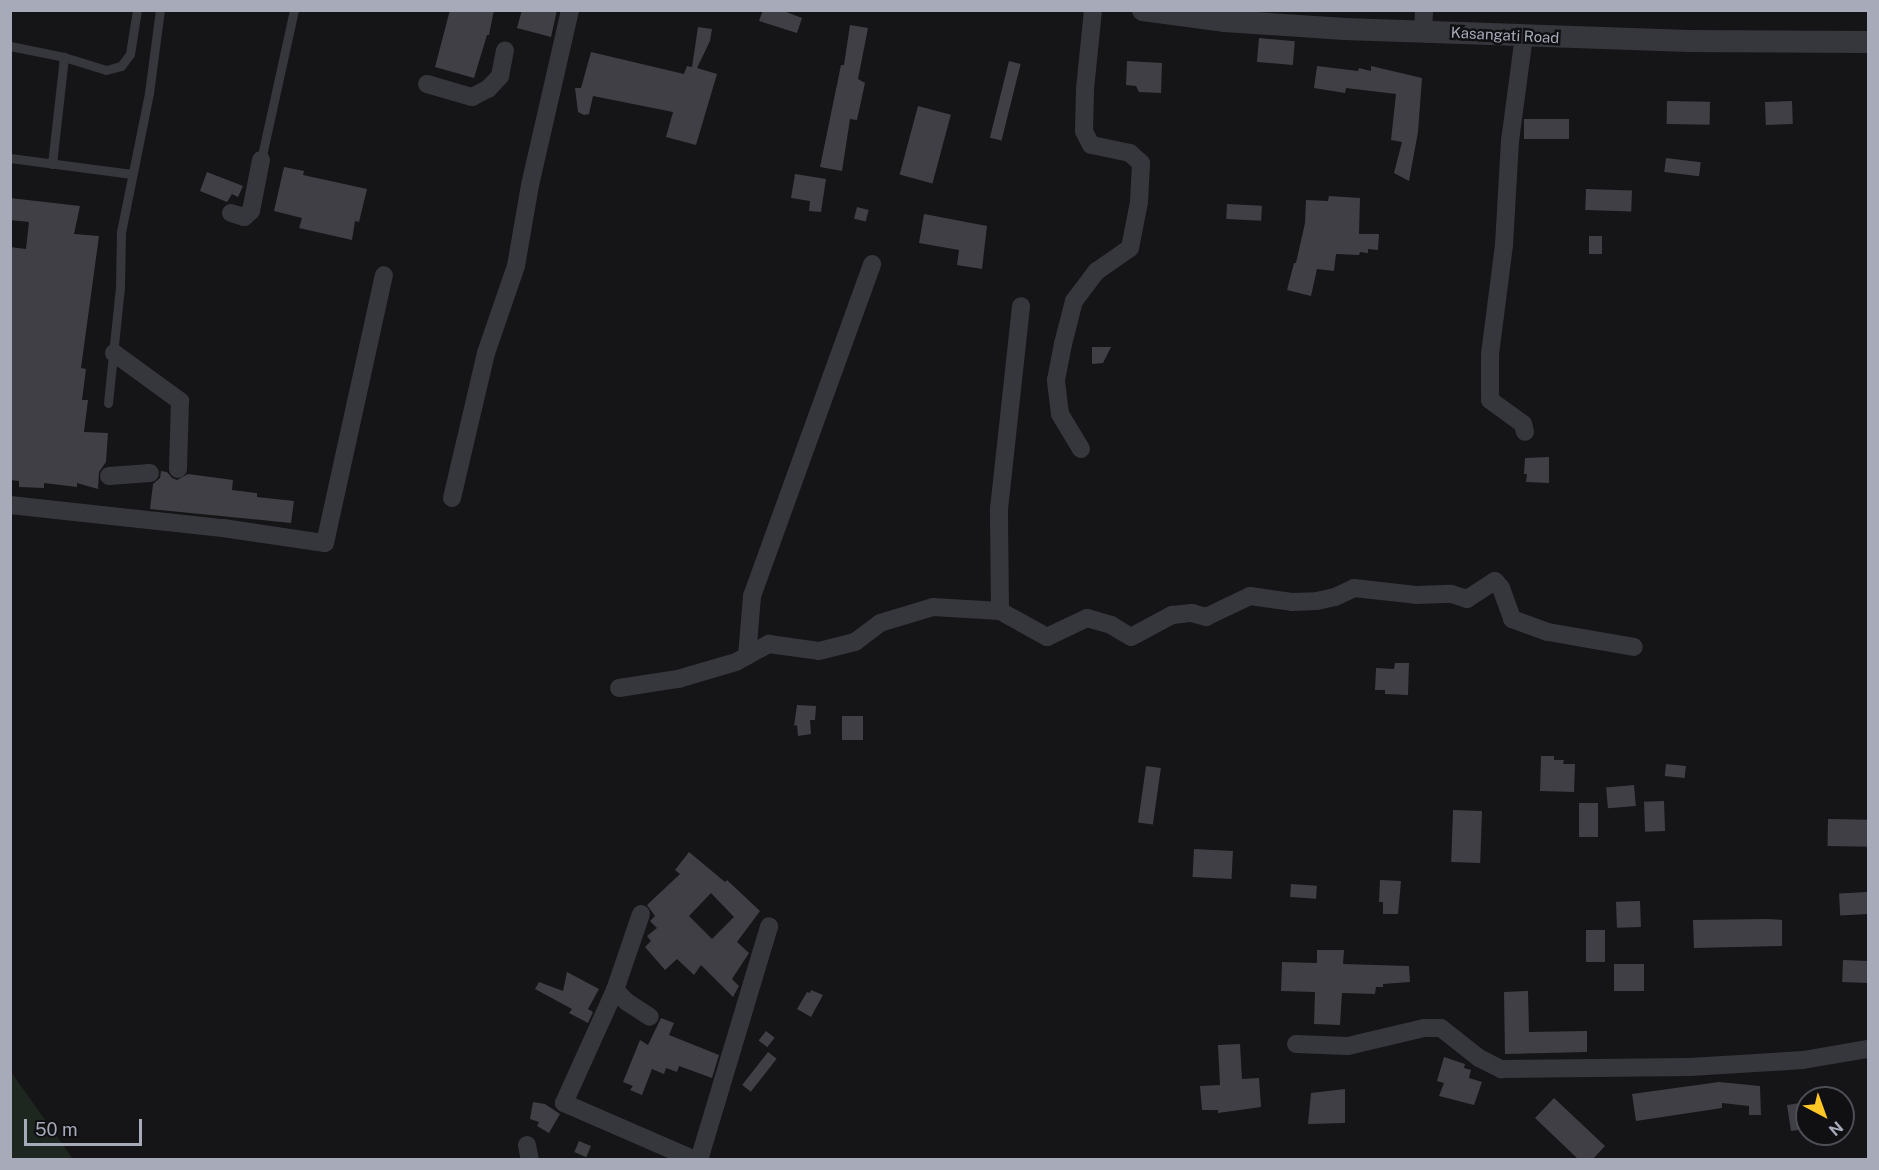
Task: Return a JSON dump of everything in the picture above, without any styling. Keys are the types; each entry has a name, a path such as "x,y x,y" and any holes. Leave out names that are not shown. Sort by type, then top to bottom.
{"street":[{"path":"452,498 486,353 516,266 530,185 570,10"},
{"path":"1081,448 1060,414 1056,380 1061,353 1074,301 1096,271 1130,248 1139,202 1141,163 1130,153 1091,145 1084,131 1085,89 1093,10"},
{"name":"Kasangati Road","path":"1143,10 1345,29 1423,21 1524,36 1689,41 1869,42"},
{"path":"1524,36 1510,141 1504,245 1490,354 1490,400 1523,424 1525,432"},
{"path":"427,84 472,97 488,89 500,76 505,50"},
{"path":"231,213 244,217 251,211 261,160"},
{"path":"747,656 752,596 872,264"},
{"path":"10,505 223,528 325,543 384,275"},
{"path":"1000,611 999,509 1021,306"},
{"path":"114,353 180,400 178,469"},
{"path":"109,477 150,473"},
{"path":"619,688 678,679 736,662 769,644 819,651 855,642 880,623 933,608 1000,611 1047,637 1087,618 1112,625 1131,637 1172,615 1192,613 1206,617 1250,596 1292,602 1317,601 1335,597 1354,588 1416,595 1451,594 1467,599 1495,581 1502,588 1512,619 1548,632 1634,647"},
{"path":"641,914 615,990 564,1103 697,1160 769,926"},
{"path":"615,990 627,1002 650,1017"},
{"path":"1296,1044 1348,1046 1424,1028 1441,1028 1479,1058 1502,1069 1690,1067 1803,1060 1869,1049"}],"lane":[{"path":"10,46 64,57 106,70 121,66 130,54 137,10"},
{"path":"108,403 120,287 121,232 149,93 160,10"},
{"path":"261,160 294,10"},
{"path":"52,164 64,57"},
{"path":"10,158 132,174"}],"shaded area":[{"path":"11,1072 73,1159 11,1159"}],"building":[{"path":"450,10 494,10 489,35 487,35 474,78 435,67"},
{"path":"522,10 557,10 551,37 517,28"},
{"path":"763,10 781,10 802,18 797,33 759,21"},
{"path":"850,25 868,28 858,79 865,83 857,120 850,119 842,171 820,167 841,65 844,65"},
{"path":"698,27 712,29 710,41 697,68 717,74 696,145 666,137 673,112 593,96 589,114 584,115 578,112 575,88 581,88 591,52 684,74 687,66 692,67"},
{"path":"1259,38 1295,41 1293,65 1257,62"},
{"path":"1009,61 1021,64 1002,141 990,138"},
{"path":"1127,61 1162,63 1161,93 1139,92 1136,86 1126,85"},
{"path":"1317,66 1358,71 1359,68 1371,71 1371,66 1422,78 1418,132 1409,181 1394,173 1402,142 1391,140 1396,94 1346,88 1345,93 1314,88"},
{"path":"1667,101 1710,102 1710,125 1667,124"},
{"path":"1792,101 1793,124 1766,125 1765,102"},
{"path":"918,106 951,115 932,183 900,175"},
{"path":"1524,119 1569,119 1569,139 1524,139"},
{"path":"1666,158 1701,162 1699,176 1664,172"},
{"path":"284,167 304,171 303,175 367,189 359,222 355,221 352,240 299,228 302,218 274,211"},
{"path":"207,172 243,186 238,197 232,194 227,202 200,191"},
{"path":"795,174 826,179 821,212 809,211 810,201 791,198"},
{"path":"1586,189 1632,191 1631,212 1585,210"},
{"path":"1329,196 1360,198 1359,234 1379,234 1378,250 1368,249 1368,253 1360,252 1359,255 1336,254 1334,271 1317,269 1311,296 1287,290 1305,223 1306,200 1328,201"},
{"path":"10,198 80,206 74,234 99,236 81,368 86,369 82,400 88,400 84,432 108,433 106,462 99,472 98,489 77,483 77,487 44,483 44,488 19,487 19,481 10,480 10,247 26,249 29,222 10,220"},
{"path":"1227,204 1262,206 1261,221 1226,219"},
{"path":"857,207 869,210 866,222 854,219"},
{"path":"924,214 987,226 982,269 957,265 959,250 919,243"},
{"path":"1589,236 1602,236 1602,254 1589,254"},
{"path":"1092,347 1111,347 1103,363 1092,364"},
{"path":"1549,457 1549,483 1526,482 1525,458"},
{"path":"161,471 167,472 177,480 188,474 233,480 232,490 257,493 257,497 294,501 291,523 150,509 153,484 160,478"},
{"path":"1395,663 1409,663 1408,695 1385,694 1385,690 1375,690 1376,668 1394,669"},
{"path":"797,705 816,706 815,720 810,720 811,734 798,736 797,725 794,726"},
{"path":"842,716 863,716 863,740 842,740"},
{"path":"1541,756 1554,756 1554,760 1564,760 1563,764 1575,764 1574,792 1540,791"},
{"path":"1666,764 1686,766 1685,778 1665,776"},
{"path":"1146,766 1161,768 1153,825 1138,822"},
{"path":"1634,785 1636,806 1608,808 1606,787"},
{"path":"1664,801 1665,831 1645,832 1644,802"},
{"path":"1579,803 1598,803 1598,837 1579,837"},
{"path":"1453,810 1482,811 1480,863 1451,862"},
{"path":"1828,819 1868,820 1868,847 1828,846"},
{"path":"1194,849 1233,851 1231,879 1193,877"},
{"path":"689,852 725,882 727,880 760,911 737,942 749,953 732,979 739,986 733,997 701,965 694,975 677,959 665,970 645,947 651,941 647,936 657,928 650,921 655,916 647,905 680,874 675,870","holes":["711,893 734,917 712,939 689,916"]},
{"path":"1380,880 1401,881 1398,914 1383,914 1383,902 1379,902"},
{"path":"1291,884 1317,886 1316,899 1290,897"},
{"path":"1867,892 1868,914 1840,915 1839,893"},
{"path":"1640,901 1641,927 1617,928 1616,902"},
{"path":"1693,920 1782,920 1782,946 1694,948"},
{"path":"1586,930 1605,930 1605,962 1586,962"},
{"path":"1317,950 1344,950 1343,964 1409,966 1410,982 1383,984 1383,987 1376,987 1375,994 1342,993 1340,1025 1314,1024 1315,992 1281,991 1282,962 1317,963"},
{"path":"1843,960 1868,961 1868,983 1842,982"},
{"path":"1614,964 1644,964 1644,991 1614,991"},
{"path":"567,972 599,989 588,1009 593,1012 588,1023 569,1013 572,1009 535,989 539,982 563,991"},
{"path":"811,990 823,995 811,1017 797,1009 807,992 810,993"},
{"path":"1528,991 1529,1032 1587,1031 1587,1052 1505,1054 1504,992"},
{"path":"661,1018 674,1023 669,1035 719,1055 712,1078 679,1066 677,1072 666,1068 664,1074 652,1069 642,1095 630,1090 633,1086 623,1082 640,1040 648,1045"},
{"path":"766,1031 775,1038 767,1047 759,1040"},
{"path":"1240,1044 1242,1079 1259,1078 1261,1107 1218,1113 1218,1110 1202,1110 1200,1086 1220,1085 1218,1045"},
{"path":"768,1052 777,1059 751,1092 742,1085"},
{"path":"1444,1057 1465,1064 1464,1068 1471,1070 1469,1078 1482,1082 1474,1105 1439,1096 1444,1083 1437,1081"},
{"path":"1719,1082 1760,1086 1761,1115 1749,1115 1749,1106 1722,1103 1722,1108 1636,1121 1632,1094"},
{"path":"1345,1089 1345,1123 1308,1124 1311,1093"},
{"path":"1554,1098 1605,1146 1592,1160 1579,1160 1535,1118"},
{"path":"533,1102 545,1104 560,1114 549,1133 537,1126 539,1122 530,1119"},
{"path":"1795,1104 1795,1130 1791,1131 1787,1105"},
{"path":"579,1141 591,1146 586,1157 574,1152"}]}
